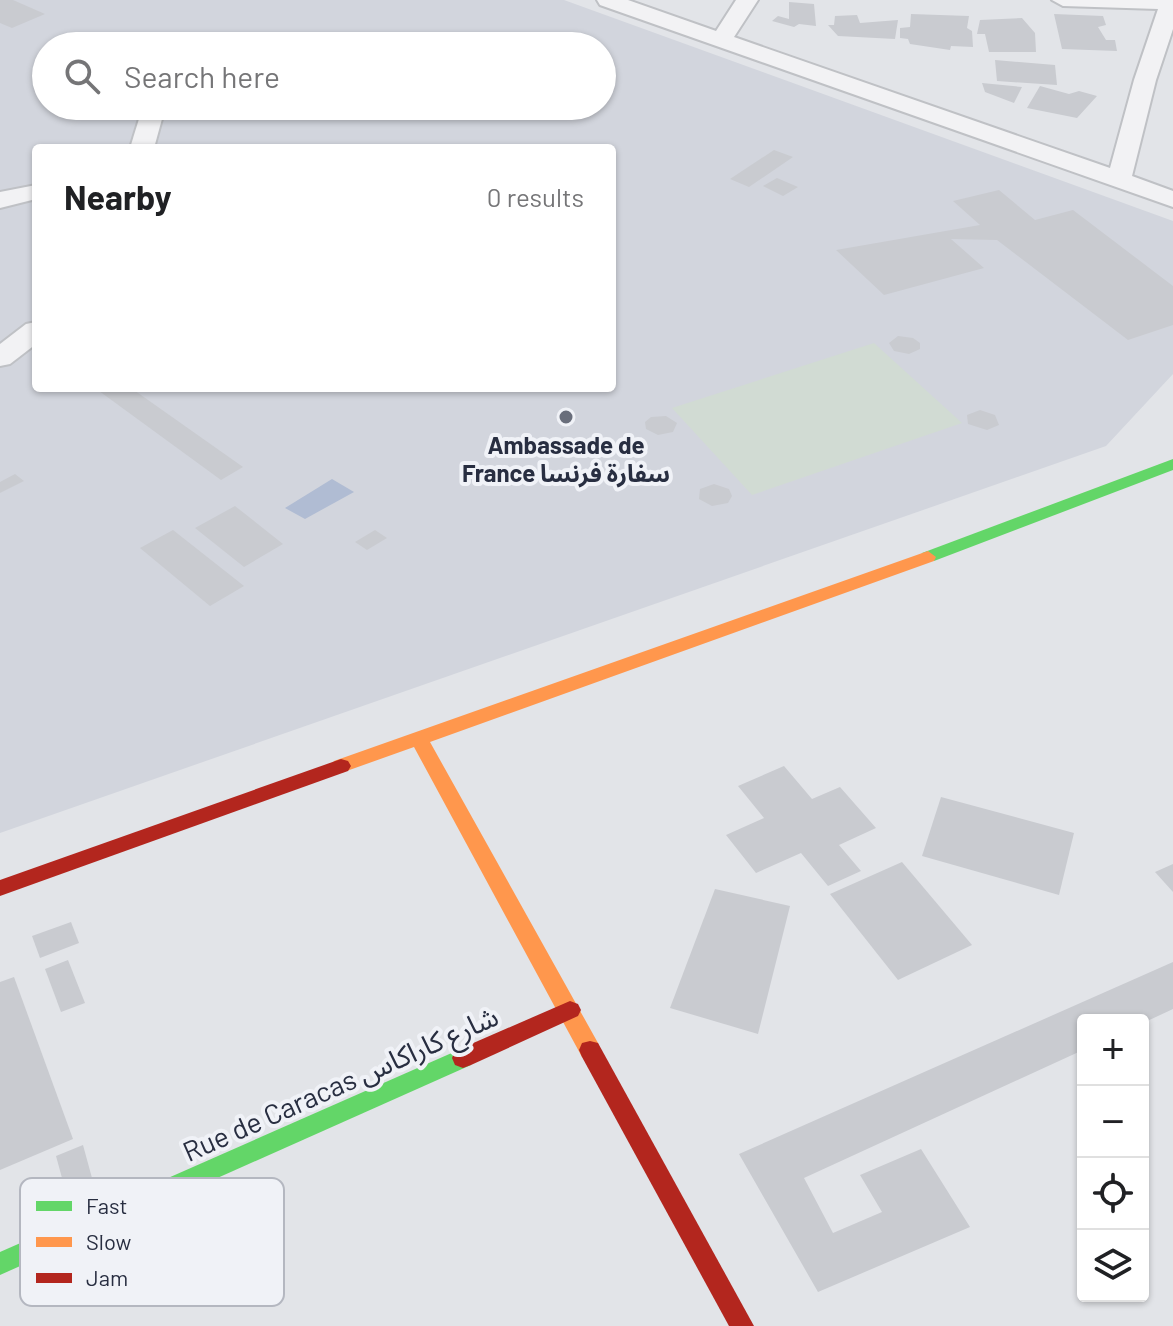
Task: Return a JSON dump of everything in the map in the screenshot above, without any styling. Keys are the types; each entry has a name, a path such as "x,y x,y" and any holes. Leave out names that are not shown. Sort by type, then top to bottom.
{"street":[{"path":"608,0 1173,199"},
{"path":"721,40 747,0"},
{"path":"1063,0 1172,3 1145,80 1119,180"},
{"path":"143,144 150,120"},
{"path":"0,200 32,193"},
{"path":"0,358 32,333"},
{"path":"0,888 928,557 1173,464"},
{"path":"419,739 742,1326"},
{"name":"Rue de Caracas شارع كاراكاس","path":"193,1178 570,1010"},
{"name":"Rue de Caracas شارع كاراكاس","path":"0,1264 20,1255"}],"shaded area":[{"name":"Ambassade de France سفارة فرنسا","path":"0,0 564,0 1173,221 1173,374 1106,446 0,833"},
{"path":"874,343 962,423 752,495 672,408"}],"water":[{"path":"332,479 354,492 305,519 285,508"}],"building":[{"path":"0,0 13,0 45,14 12,28 0,23"},
{"path":"789,2 814,4 816,26 799,24 794,27 772,21 778,16 789,19"},
{"path":"911,14 969,16 967,28 972,31 973,47 951,46 950,50 910,44 908,39 900,38 900,28 910,27"},
{"path":"1054,14 1103,16 1106,25 1098,27 1106,40 1115,40 1117,51 1062,49"},
{"path":"857,15 860,23 898,20 895,39 838,36 828,25 834,25 835,16"},
{"path":"1022,18 1035,33 1036,52 989,52 985,34 977,34 980,20"},
{"path":"995,60 1055,65 1057,85 997,81"},
{"path":"982,83 1022,87 1014,103 985,92"},
{"path":"1040,86 1069,94 1079,91 1097,96 1077,118 1027,108"},
{"path":"774,150 793,157 749,187 730,179"},
{"path":"777,178 798,187 783,196 763,186"},
{"path":"999,190 1035,220 1073,210 1173,286 1173,325 1128,340 997,240 951,239 984,268 884,295 836,250 980,225 953,201"},
{"path":"898,336 913,338 920,343 920,349 909,354 894,351 889,343"},
{"path":"100,392 137,392 243,467 221,480"},
{"path":"980,410 995,415 999,425 987,430 968,424 967,415"},
{"path":"666,416 677,423 673,432 658,435 646,429 645,422 651,417"},
{"path":"15,474 24,481 0,493 0,482"},
{"path":"714,484 729,489 732,496 728,503 712,506 699,499 700,489"},
{"path":"235,506 283,544 244,567 195,528"},
{"path":"173,530 244,586 210,606 140,548"},
{"path":"375,530 387,538 367,550 355,542"},
{"path":"784,766 812,799 840,787 876,828 839,845 861,871 828,886 801,853 756,873 726,835 764,818 738,786"},
{"path":"941,797 1074,833 1059,895 922,856"},
{"path":"902,862 972,945 898,980 830,894"},
{"path":"1173,864 1173,892 1155,872"},
{"path":"715,889 790,906 758,1034 670,1008"},
{"path":"71,922 79,943 40,958 32,936"},
{"path":"68,960 85,1003 61,1012 45,969"},
{"path":"1173,962 1173,1009 1149,1020 1149,1014 1077,1014 1077,1053 804,1178 833,1233 882,1212 860,1175 921,1149 970,1227 818,1292 739,1154"},
{"path":"14,977 73,1139 0,1170 0,982"},
{"path":"83,1145 92,1178 62,1178 56,1156"}],"traffic: fast":[{"path":"928,557 1173,464"},
{"path":"193,1178 463,1058"},
{"path":"0,1264 20,1255"}],"traffic: slow":[{"path":"341,766 928,557"},
{"path":"419,739 590,1050"}],"traffic: jam":[{"path":"0,888 341,766"},
{"path":"463,1058 570,1010"},
{"path":"590,1050 742,1326"}],"place":[{"name":"Ambassade de France سفارة فرنسا","path":"566,417"}]}
